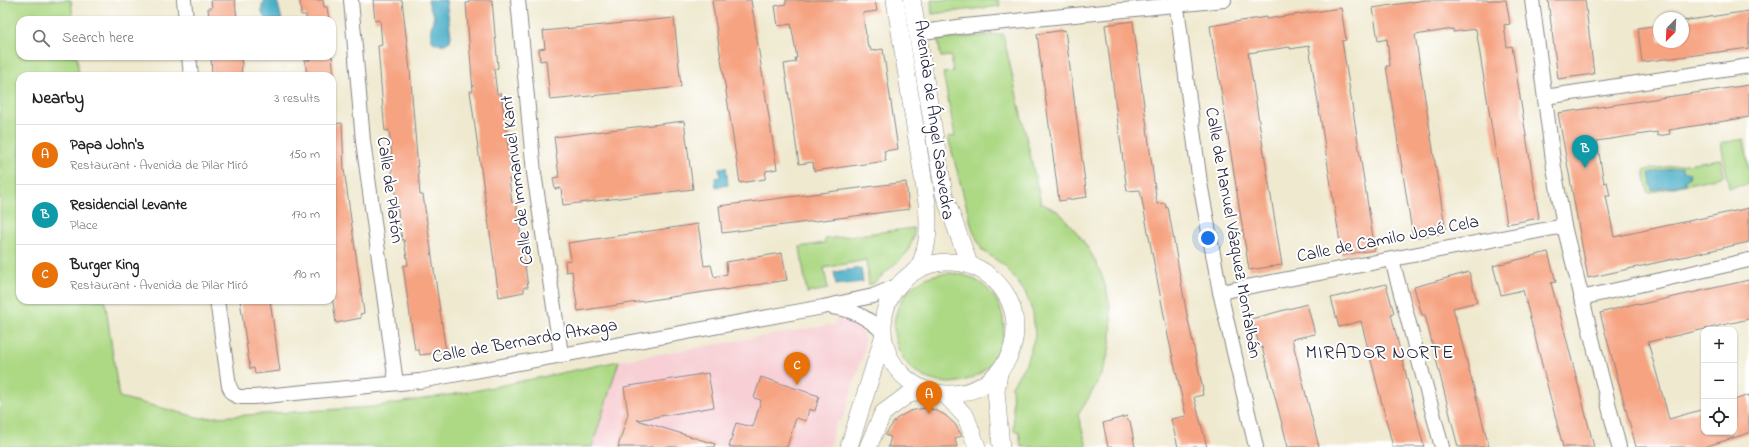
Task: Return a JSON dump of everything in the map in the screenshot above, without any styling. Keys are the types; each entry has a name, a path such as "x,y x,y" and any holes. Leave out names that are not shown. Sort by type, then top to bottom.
{"street":[{"path":"184,0 186,16"},
{"name":"Calle de Platón","path":"351,0 363,141 396,383"},
{"name":"Calle de Immanuel Kant","path":"518,0 534,173 562,354"},
{"name":"Avenida de Ángel Saavedra","path":"895,0 927,203 929,232 926,251 918,268"},
{"name":"Avenida de Ángel Saavedra","path":"912,0 916,33 944,194 969,264"},
{"path":"916,33 964,26 1177,2 1224,0"},
{"path":"1532,0 1554,168 1564,226 1619,447"},
{"name":"Calle de Manuel Vázquez Montalbán","path":"1177,2 1200,183 1220,292 1256,447"},
{"path":"189,60 191,72"},
{"path":"1545,98 1749,66"},
{"name":"Calle de Camilo José Cela","path":"1220,292 1564,226"},
{"path":"1392,260 1442,447"},
{"path":"1581,298 1749,260"},
{"path":"850,447 883,335 886,308 890,298 907,276 918,268 935,262 946,261 969,264 987,272 1001,285 1011,301 1016,320 1016,339 1010,357 999,373 986,384 970,391 958,394 946,395 923,389 902,374 890,358 883,335"},
{"name":"Calle de Bernardo Atxaga","path":"218,304 229,386 232,394 239,397 254,397 420,381 823,307 873,296 899,285"},
{"name":"Calle de Bernardo Atxaga","path":"823,307 843,308 859,314 872,321 883,335"},
{"path":"999,373 996,391 1001,447"},
{"path":"868,447 883,413 906,396 923,389"},
{"path":"946,395 966,417 977,447"}],"shaded area":[{"path":"835,318 851,320 859,327 864,336 865,348 842,422 837,420 829,447 592,447 619,361 835,324"}],"green space":[{"path":"0,0 71,0 73,16 16,16 16,60 77,60 79,72 16,72 16,304 106,304 119,397 201,418 372,407 474,391 619,361 592,447 0,447"},
{"path":"931,0 999,0 1000,6 932,14"},
{"path":"1003,34 1041,203 1059,213 1083,240 1099,270 1109,303 1111,338 1108,355 1099,379 1078,415 1087,447 1021,447 1019,431 1014,431 1012,386 1026,363 1035,336 1033,313 1025,292 1005,266 982,250 973,231 948,137 955,136 943,73 953,72 951,56 941,57 938,40"},
{"path":"1744,139 1749,168 1749,184 1729,188 1721,143"},
{"path":"1721,159 1724,176 1648,193 1644,170"},
{"path":"914,228 913,239 907,253 874,283 869,285 866,260 824,268 828,289 807,293 800,247 825,243 825,239"},
{"path":"949,273 970,277 980,282 988,289 995,297 1000,307 1004,328 1000,349 995,359 988,367 980,374 970,379 949,383 928,379 918,374 910,367 903,359 898,349 894,328 898,307 903,297 910,289 918,282 928,277"}],"water":[{"path":"265,0 276,1 281,16 264,16 262,5"},
{"path":"428,0 446,0 451,36 450,41 445,44 438,44 431,39 430,35 434,15"},
{"path":"726,167 728,185 716,187 715,178 720,177 719,168"},
{"path":"1682,167 1682,171 1690,173 1689,178 1685,180 1685,184 1652,190 1649,173"},
{"path":"861,268 863,282 836,285 834,272"}],"building":[{"path":"211,0 235,0 237,16 209,16 208,8 212,8"},
{"path":"300,0 323,0 324,7 327,7 328,16 306,16 301,15"},
{"path":"373,0 402,0 410,70 420,195 423,195 446,352 420,355 419,350 415,350 403,266 408,265 404,240 402,240 390,157 392,157 389,130 385,131 384,122 378,46 382,45 380,20 375,21"},
{"path":"469,0 492,0 498,68 494,69 497,94 501,93 512,178 509,179 512,203 516,202 528,287 524,287 524,292 499,297 470,91 473,91 466,3 469,3"},
{"path":"712,0 751,0 777,169 766,171 765,179 740,183"},
{"path":"786,0 875,0 877,11 863,13 868,47 870,47 871,51 883,49 898,149 884,151 886,161 814,171 813,162 799,164 784,64 796,62 795,58 797,58 791,24 778,26 775,6 786,4"},
{"path":"1425,0 1506,0 1510,24 1504,25 1507,47 1512,46 1539,218 1507,224 1476,29 1453,32 1453,29 1415,35 1446,233 1413,238 1386,66 1390,66 1387,39 1378,41 1373,8"},
{"path":"1548,0 1585,0 1594,74 1558,79"},
{"path":"1341,8 1346,40 1342,41 1375,250 1342,255 1309,46 1248,53 1282,265 1249,270 1210,26 1266,17 1266,19"},
{"path":"1749,11 1749,48 1642,62 1638,28 1653,26 1653,48 1689,48 1689,20"},
{"path":"674,18 681,87 550,100 546,60 540,61 539,49 545,48 543,31"},
{"path":"1133,21 1157,204 1165,203 1166,208 1168,207 1186,310 1203,390 1203,395 1194,397 1207,447 1178,447 1171,419 1186,416 1168,336 1140,190 1127,191 1105,25"},
{"path":"1065,30 1087,197 1059,201 1037,34"},
{"path":"211,60 241,60 241,72 212,72"},
{"path":"305,60 332,60 334,72 306,72"},
{"path":"1749,85 1749,117 1669,130 1670,134 1658,136 1657,132 1597,141 1604,183 1607,182 1610,196 1606,196 1614,237 1749,208 1749,242 1588,278 1558,113"},
{"path":"684,121 693,189 563,205 561,188 555,189 553,178 559,177 554,137"},
{"path":"342,123 344,169 364,313 360,314 361,318 336,323 333,304 336,304 336,124"},
{"path":"906,182 909,209 722,233 719,206"},
{"path":"698,224 704,266 711,265 714,277 727,274 726,262 782,253 787,280 578,311 572,271 566,272 565,261 571,260 568,243"},
{"path":"1548,252 1556,282 1551,283 1594,447 1563,447 1523,290 1501,295 1493,266"},
{"path":"1469,272 1477,302 1453,308 1489,447 1458,447 1425,315 1422,315 1414,287"},
{"path":"1749,280 1749,319 1714,327 1701,327 1701,330 1648,342 1669,419 1701,410 1701,435 1737,435 1737,399 1749,395 1749,433 1704,447 1636,447 1600,313 1638,303 1638,305"},
{"path":"1386,284 1394,313 1391,314 1424,447 1393,447 1361,321 1339,327 1331,298"},
{"path":"241,304 271,304 280,371 255,374 254,368 250,369"},
{"path":"1307,304 1315,334 1292,339 1319,447 1288,447 1262,347 1260,347 1251,319"},
{"path":"708,373 714,407 637,420 715,444 714,447 618,447 628,414 624,387"},
{"path":"761,377 819,396 815,411 809,409 806,421 796,418 787,447 729,447 736,423 753,427 761,400 754,398"},
{"path":"925,408 935,410 945,415 955,424 962,436 955,438 957,447 888,447 891,437 885,435 896,419 910,411"},
{"path":"1127,416 1128,421 1130,421 1135,447 1108,447 1103,423"}],"place":[{"name":"Residencial Levante","path":"1585,168"},
{"name":"Burger King","path":"797,385"},
{"name":"Papa John's","path":"929,414"}],"district":[{"name":"MIRADOR NORTE","path":"1380,353"}]}
